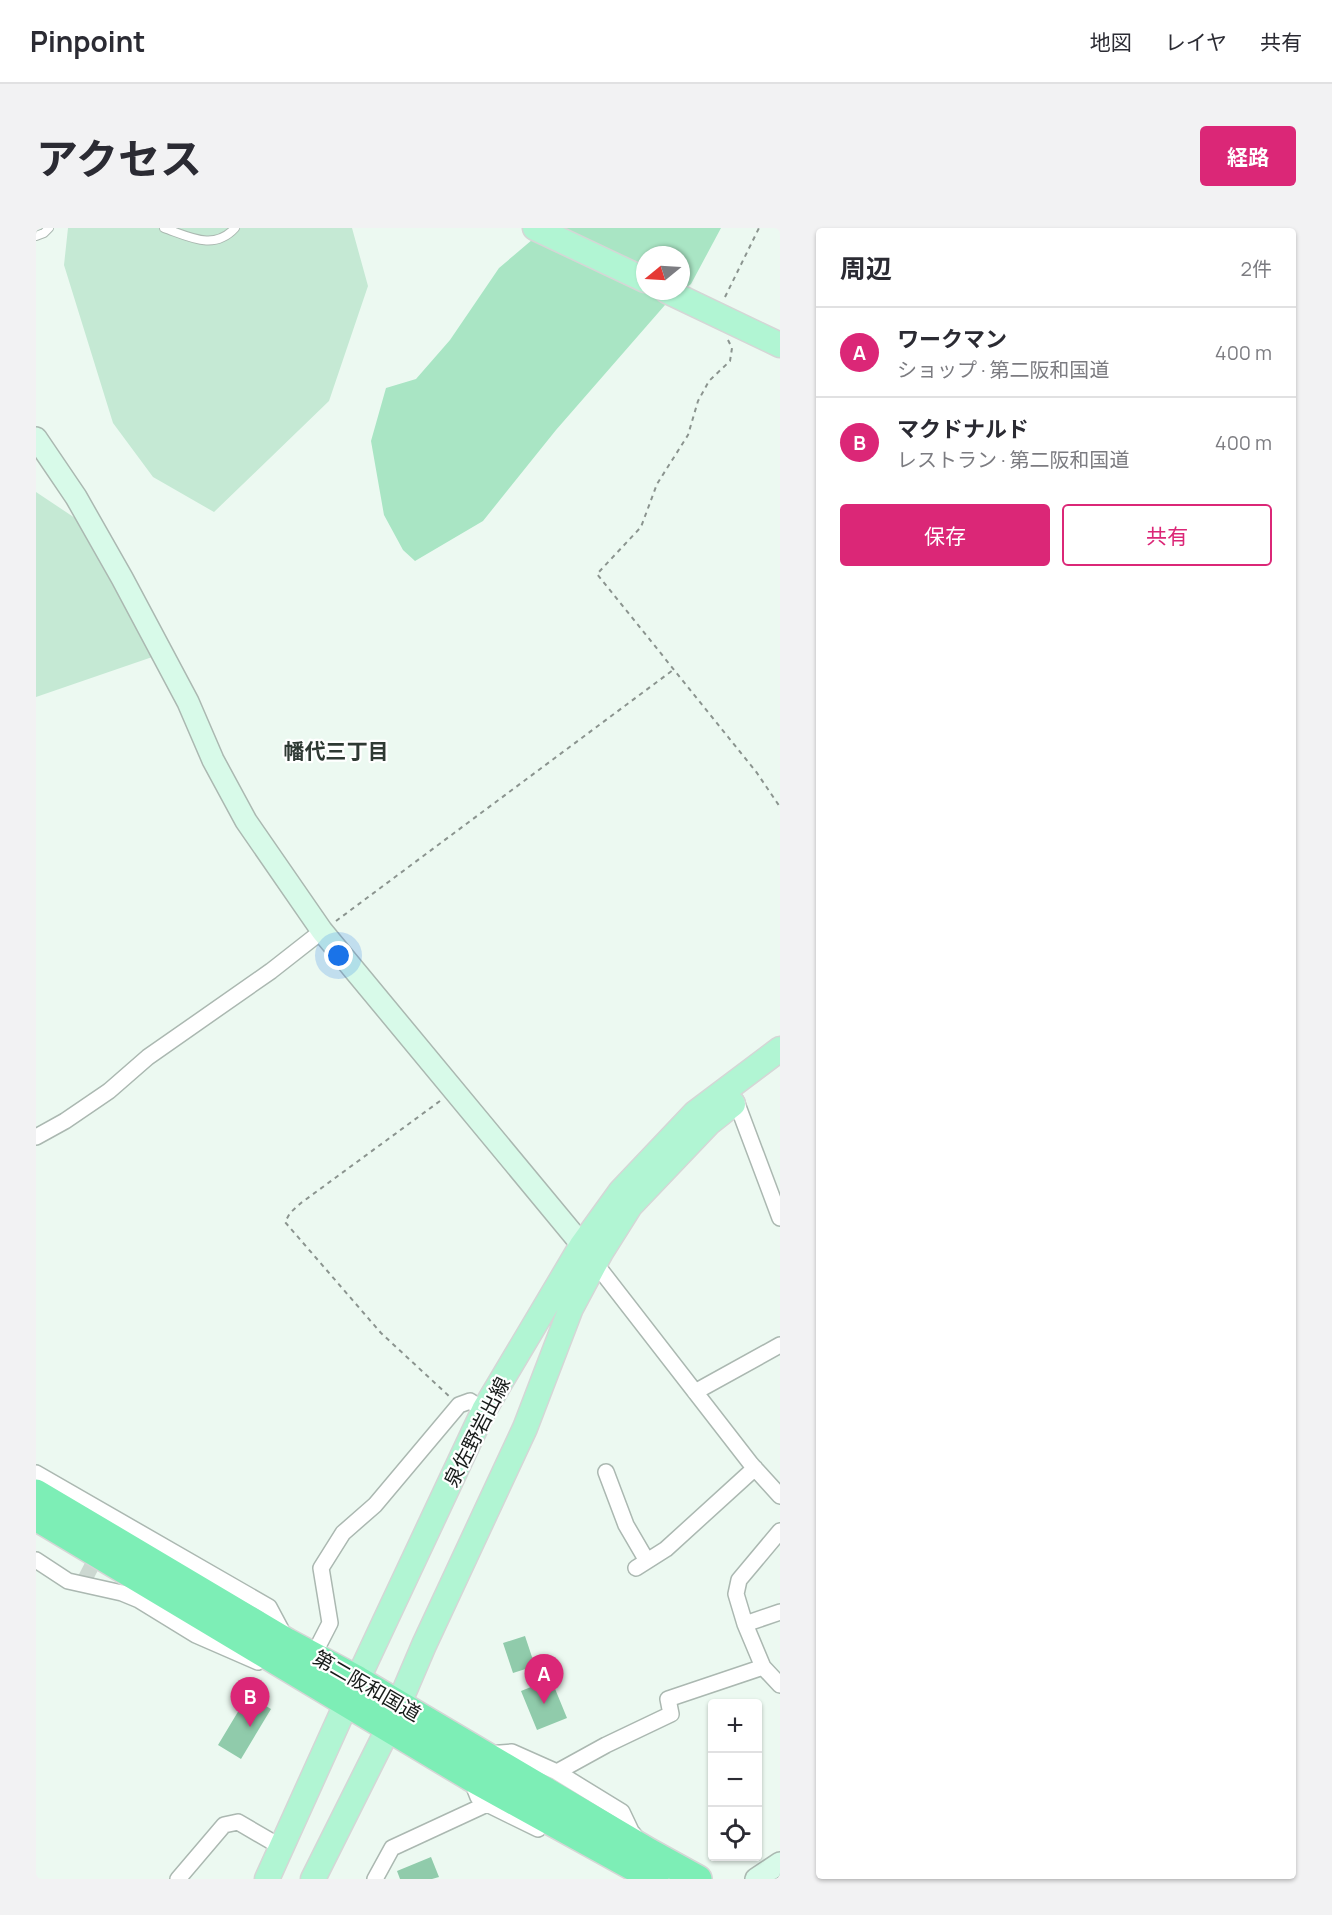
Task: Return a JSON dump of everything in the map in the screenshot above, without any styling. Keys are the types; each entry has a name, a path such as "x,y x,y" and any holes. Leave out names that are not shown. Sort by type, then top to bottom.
{"highway":[{"name":"第二阪和国道","path":"36,1493 287,1642 304,1664"},
{"name":"第二阪和国道","path":"36,1517 394,1716 484,1754 645,1866"},
{"name":"第二阪和国道","path":"394,1716 470,1777 645,1866 698,1879"}],"main road":[{"path":"535,228 636,276"},
{"path":"687,300 780,345"},
{"name":"泉佐野岩出線","path":"313,1879 394,1716 424,1645 525,1428 589,1254 621,1191 695,1113 780,1049"},
{"name":"泉佐野岩出線","path":"267,1879 352,1691 484,1410 589,1254 630,1206 709,1123 780,1068"}],"street":[{"path":"36,438 76,497 122,578 188,702 213,760 246,821 322,931 589,1254 695,1392 780,1496"},
{"path":"36,1137 65,1121 109,1091 148,1057 271,971 322,931"},
{"path":"736,1101 780,1218"},
{"path":"695,1392 780,1345"},
{"path":"36,1560 68,1581 83,1582 130,1597 196,1635 250,1659 304,1664 330,1623 321,1568 343,1533 375,1505 459,1405 470,1401 484,1410"},
{"path":"606,1472 642,1564 666,1549 755,1468"},
{"path":"36,1473 113,1525 269,1607 287,1642"},
{"path":"780,1531 739,1580 736,1594 745,1624 763,1667 780,1685"},
{"path":"745,1624 780,1612"},
{"path":"556,1772 671,1714 668,1699 763,1667"},
{"path":"484,1754 512,1752 556,1772 622,1812 645,1866"},
{"path":"470,1777 478,1797 487,1804 584,1851 645,1866"},
{"path":"375,1879 392,1848 487,1804"},
{"path":"178,1879 224,1825 238,1822 281,1847"},
{"path":"756,1879 780,1863"}],"lane":[{"path":"36,236 49,228"},
{"path":"164,228 204,242 227,237 236,228"}],"path":[{"path":"759,228 716,314 732,348 730,360 709,381 698,401 688,435 657,484 641,527 597,574 757,773 780,807"},
{"path":"322,931 673,670"},
{"path":"454,1090 301,1203 290,1212 285,1222 381,1333 459,1405"}],"shaded area":[{"path":"68,228 352,228 368,286 329,401 214,512 153,477 113,423 64,265"},
{"path":"546,228 721,228 690,285 690,246 636,246 636,300 671,300 556,430 483,521 415,561 403,550 384,515 371,441 386,388 416,379 450,340 499,268"},
{"path":"36,492 96,532 161,654 36,697"}],"building":[{"path":"525,1636 535,1666 513,1673 503,1643"},
{"path":"551,1679 567,1718 537,1730 521,1691"},
{"path":"248,1695 271,1709 241,1759 218,1745"},
{"path":"431,1857 439,1877 400,1879 397,1871"}],"tunnel":[{"path":"85,1579 100,1550"}],"place":[{"name":"ワークマン","path":"544,1704"},
{"name":"マクドナルド","path":"250,1727"}],"district":[{"name":"幡代三丁目","path":"336,752"}]}
